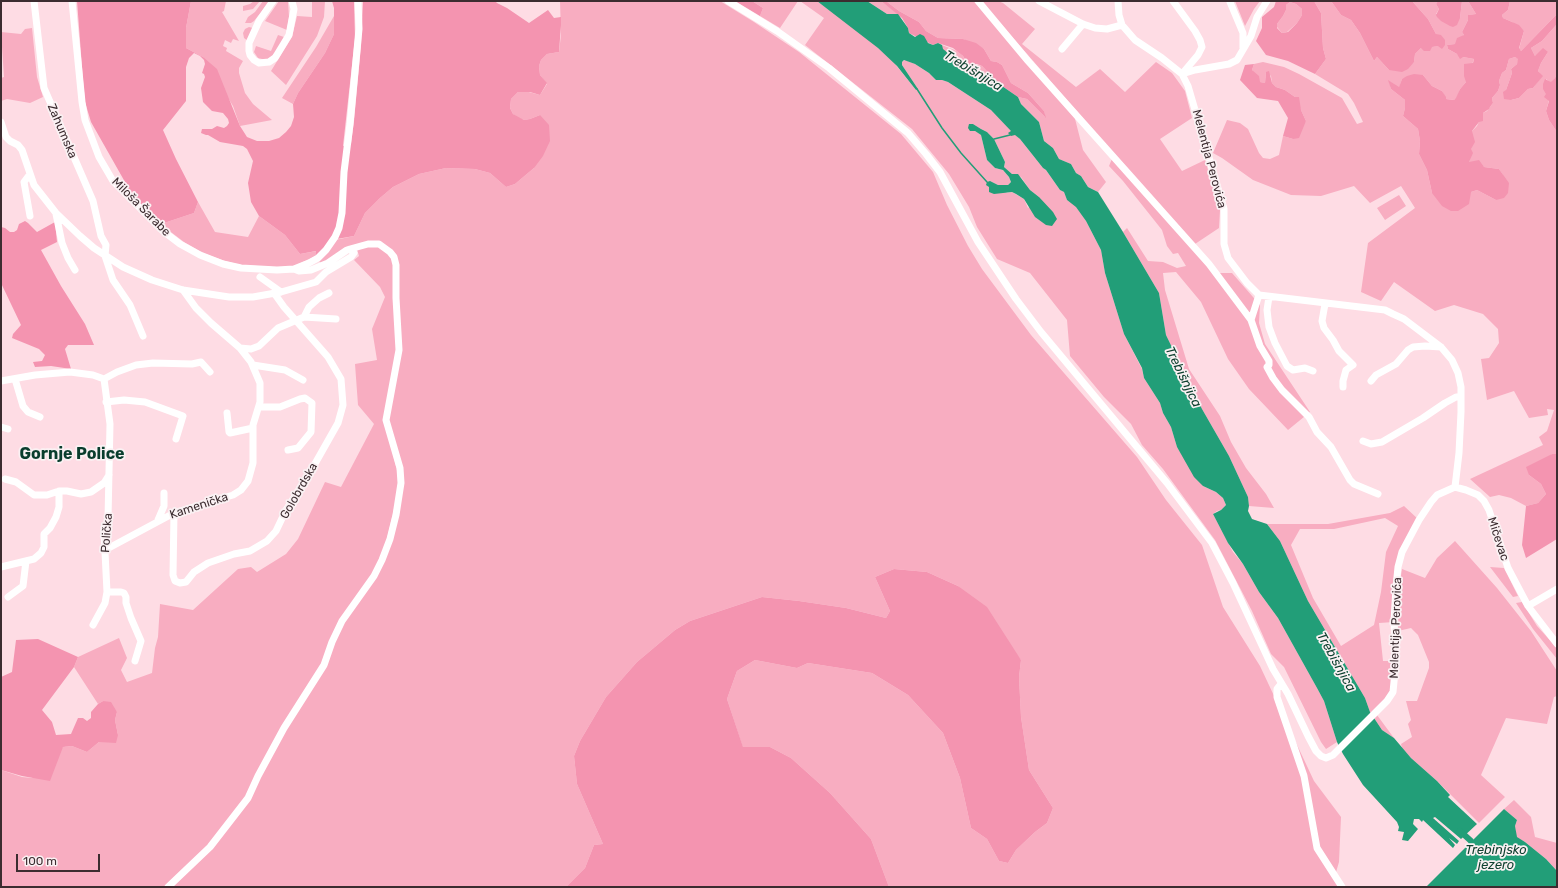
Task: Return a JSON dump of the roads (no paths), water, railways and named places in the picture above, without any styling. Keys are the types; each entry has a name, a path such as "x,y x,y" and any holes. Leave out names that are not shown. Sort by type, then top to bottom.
{"street":[{"name":"Zahumska","path":"34,1 44,88 93,202 101,236 106,245 105,256 113,280 130,305 143,336"},
{"name":"Miloša Šarabe","path":"72,1 85,120 99,157 113,180 163,232 180,244 200,255 223,264 259,270 294,269 309,263 318,258 330,244 339,228 342,213 344,172 359,29 358,1"},
{"path":"273,1 258,21 249,44 250,55 259,63 269,62 275,58 289,35 294,10 292,1"},
{"path":"728,1 777,31 828,68 902,128 926,154 940,172 978,242 1016,300 1167,483 1212,543 1233,583 1281,684 1277,689 1277,696 1304,776 1317,848 1342,887"},
{"path":"978,1 1028,61 1209,264 1251,320 1260,346 1269,361 1269,365 1267,367 1273,378 1282,390 1309,417 1317,432 1331,447 1350,480 1354,484 1378,494"},
{"path":"1039,1 1083,24 1095,28 1107,29 1122,25"},
{"path":"1118,1 1119,15 1122,25 1135,40 1162,58 1182,74"},
{"path":"1173,1 1195,31 1202,48 1182,74"},
{"path":"1182,74 1195,70 1229,64 1237,60 1251,36 1257,17 1266,1"},
{"path":"1230,2 1243,33 1243,48"},
{"path":"1062,49 1083,24"},
{"name":"Melentija Perovića","path":"1182,74 1195,108 1224,209 1224,244 1228,258 1236,270 1259,295"},
{"path":"1,122 6,137 18,145 22,150 34,185 56,213 80,236 105,256 140,275 199,294 253,297 316,282 326,272 351,257 354,253 350,249"},
{"path":"30,174 24,182 30,216"},
{"path":"56,213 62,243 75,270"},
{"path":"168,887 210,847 248,798 284,728 324,665 332,642 342,621 374,576 390,539 396,515 401,483 400,468 386,420 399,350 396,265 394,257 379,244 368,244 350,249 328,263 311,270 299,271 294,269"},
{"name":"Golobrdska","path":"174,513 173,575 175,581 180,584 186,582 194,572 208,563 234,554 250,551 267,541 276,531 286,510 312,469 338,423 343,405 342,379 328,357 297,321 277,292 260,277"},
{"name":"Kamenička","path":"105,550 158,520 174,513 234,495 241,490 251,474 254,447 253,428 259,407 260,383 253,365 240,348 196,308 183,290"},
{"path":"240,348 251,349 259,346 278,328 304,317 309,307 329,293"},
{"path":"1251,320 1259,295 1384,310 1404,319 1441,347 1452,360 1458,373 1461,397 1459,453 1455,487"},
{"path":"1269,296 1267,310 1269,327 1275,343 1287,366 1293,370 1305,368 1313,371"},
{"path":"1325,304 1322,321 1324,328 1339,351 1353,365 1346,370 1343,387"},
{"path":"304,317 336,320"},
{"path":"1371,381 1376,375 1396,364 1408,350 1414,347 1441,347"},
{"path":"1,381 70,372 93,375 104,379 117,372 136,365 153,363 192,364 201,362 210,372"},
{"path":"253,365 285,370 303,380"},
{"path":"15,379 23,406 28,412 40,417"},
{"name":"Polička","path":"93,625 105,603 107,592 104,532 108,519 110,424 104,379"},
{"path":"1364,441 1371,444 1382,442 1423,418 1445,402 1456,397 1461,397"},
{"path":"259,407 280,406 305,398 312,402 311,432 298,448 288,450"},
{"path":"106,402 124,400 145,402 183,416 176,439"},
{"path":"227,413 230,433 253,428"},
{"path":"4,479 16,482 34,495 47,495 59,491 81,494 92,492 104,483 109,475"},
{"name":"Melentija Perovića","path":"1281,684 1316,750 1321,756 1326,758 1333,755 1338,748 1387,702 1393,692 1396,661 1394,622 1396,587 1398,567 1402,552 1419,520 1431,502 1437,495 1455,487"},
{"name":"Mičevac","path":"1455,487 1478,495 1484,501 1489,510 1508,568 1528,606 1557,644"},
{"path":"1,566 34,559 41,553 44,547 44,534 50,528 56,517 59,491"},
{"path":"158,520 164,506 164,493"},
{"path":"8,597 23,586 26,561"},
{"path":"1528,606 1557,589"},
{"path":"107,592 121,592 124,593 126,597 126,603 131,618 141,641 136,660"}],"water":[{"name":"Trebišnjica","path":"817,1 867,1 887,14 898,14 908,28 909,33 915,37 920,34 924,36 928,43 933,45 938,43 942,45 943,49 958,61 971,65 978,72 992,77 999,84 1018,97 1021,104 1039,122 1044,141 1053,148 1059,159 1071,164 1076,173 1081,176 1088,187 1098,192 1159,293 1166,335 1202,409 1229,456 1248,497 1248,511 1252,519 1267,524 1280,541 1308,601 1365,698 1370,712 1382,730 1394,738 1411,758 1437,781 1450,795 1448,797 1477,824 1461,839 1435,817 1433,818 1459,841 1457,844 1449,838 1455,845 1453,848 1423,820 1422,822 1419,819 1414,819 1413,824 1418,829 1408,841 1402,840 1404,832 1398,831 1399,827 1397,822 1363,785 1343,754 1337,742 1324,701 1317,688 1278,618 1259,592 1243,564 1228,543 1213,514 1221,510 1226,505 1223,498 1216,492 1203,486 1194,477 1177,447 1171,427 1163,413 1160,403 1144,378 1142,368 1124,334 1105,273 1101,250 1086,221 1076,207 1067,200 1064,192 1060,190 1046,170 1020,139 1015,135 1011,136 1008,133 1011,131 991,110 948,82 936,80 929,73 915,64 904,60 902,65 918,89 916,90 897,66 878,48"},
{"path":"969,124 973,124 987,132 994,139 1005,162 1004,167 1012,174 1018,174 1030,190 1053,212 1057,219 1052,226 1046,225 1035,217 1024,199 1016,194 1012,192 994,194 989,192 989,187 986,185 987,182 990,181 998,185 1008,185 1011,182 1003,170 995,168 987,160 981,135 975,131 970,131 968,128"},
{"name":"Trebinjsko jezero","path":"1504,809 1517,820 1515,826 1517,837 1546,859 1557,871 1557,887 1426,887"}],"waterway":[{"path":"917,89 942,128 961,153 987,182"},
{"path":"994,139 1010,135"},
{"path":"1460,831 1471,841 1473,848"}],"district":[{"name":"Gornje Police","path":"72,454"}]}
